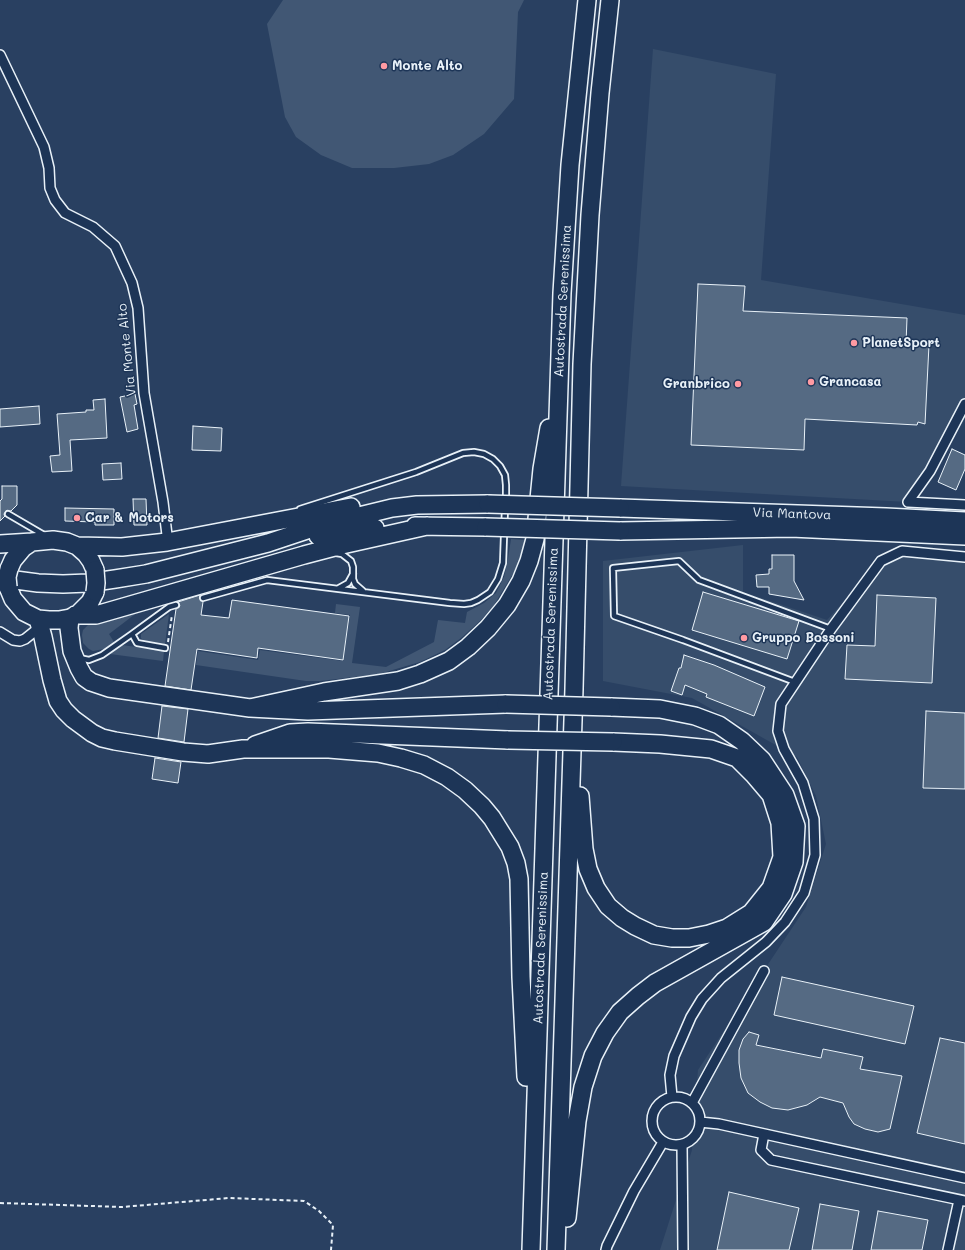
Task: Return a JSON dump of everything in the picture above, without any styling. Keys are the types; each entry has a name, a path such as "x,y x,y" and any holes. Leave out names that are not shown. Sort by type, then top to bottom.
{"highway":[{"name":"Autostrada Serenissima","path":"531,1250 562,286 570,165 587,0"},
{"name":"Autostrada Serenissima","path":"556,1250 574,689 582,364 590,215 600,93 610,0"},
{"path":"250,708 324,692 366,687 406,678 449,661 468,647 488,628 507,605 521,580 529,562 535,539 542,469 560,348"},
{"path":"77,546 122,547 167,542 358,506 394,504 417,505"},
{"name":"Via Mantova","path":"417,505 488,504 965,521"},
{"path":"6,578 38,583 63,584 88,583 146,574 268,543 336,521 392,508 417,505"},
{"path":"268,543 372,528 427,526"},
{"path":"72,616 96,615 304,555 427,526"},
{"name":"Via Mantova","path":"427,526 620,531 791,528 965,536"},
{"path":"0,544 53,540 67,542 77,546 86,554 95,570 95,592 90,602 84,609 72,616 59,620 39,623"},
{"path":"32,542 18,553 6,578 18,606 39,623 58,701 73,719 92,733 115,742 183,752 208,754 243,749 329,749 378,753 402,758 424,765 447,777 465,790 492,818 510,847 516,863 519,879 521,977 533,1201"},
{"path":"0,602 18,606"},
{"path":"72,616 69,628 72,651 79,668 84,677 91,682 109,688 250,708 308,711 506,704 660,709 695,716 719,725 742,741 762,760 785,795 796,826 794,862 783,894 764,922 655,983 620,1012 605,1033 593,1056 583,1087 577,1122 563,1250"},
{"path":"243,749 280,736 302,732 508,740 613,742 660,744 711,749 737,758 770,796 780,823 782,857 771,888 751,913 727,928 709,934 689,938 672,938 654,935 635,926 622,918 608,906 596,888 588,869 584,849 574,689"}],"street":[{"name":"Via Monte Alto","path":"0,55 44,146 49,168 50,188 55,200 65,214 93,227 115,246 132,283 138,308 144,393 163,502 168,535 167,542"},
{"path":"965,404 930,471 908,502 965,505"},
{"path":"672,1097 670,1075 674,1056 684,1030 698,1005 721,978 766,942 785,922 804,893 815,855 814,819 803,783 784,749 778,731 781,704 831,629 881,561 902,551 965,557"},
{"path":"0,632 13,640 20,641 25,639 39,623"},
{"path":"692,1102 764,972"},
{"path":"672,1097 679,1097 692,1102 697,1108 700,1122 699,1130 695,1136 689,1142 682,1145 663,1142 653,1129 652,1121 654,1112 658,1105 664,1100 672,1097"},
{"path":"700,1122 719,1124 965,1178"},
{"path":"764,1134 761,1150 771,1160 962,1200 948,1250"},
{"path":"606,1250 634,1191 663,1142"},
{"path":"682,1145 683,1250"}],"lane":[{"path":"203,598 267,580 464,604 478,600 490,592 498,579 503,555 506,485 505,475 493,458 484,454 474,452 462,453 416,472 296,510"},
{"path":"8,514 53,540"},
{"path":"233,530 282,514"},
{"path":"304,555 330,553 342,554 351,561 355,584 359,588 369,593"},
{"path":"795,682 614,616 613,568 679,560 699,580 831,629"},
{"path":"334,588 344,586 348,583 353,573"},
{"path":"72,651 83,660 94,659 174,605"},
{"path":"132,634 137,643 166,648"}],"path":[{"path":"166,648 174,605"},
{"path":"0,1203 122,1207 229,1198 304,1201 319,1211 333,1225 332,1250"}],"shaded area":[{"path":"283,0 524,0 518,12 514,99 484,134 453,155 429,164 394,168 352,168 321,155 296,137 285,117 267,24"},
{"path":"653,49 776,74 761,280 965,315 965,404 908,502 621,486"},
{"path":"511,539 526,540 514,572 494,605 481,620 461,638 445,650 420,662 379,674 320,681 306,681 196,665 198,651 258,660 260,650 343,661 350,615 335,613 336,604 360,607 352,663 386,667 434,642 438,620 465,623 467,612 484,603 496,593 504,577"},
{"path":"743,545 743,592 827,620 881,561 902,551 965,557 965,1250 660,1250 692,1150 698,1070 806,907 826,844 816,796 797,757 692,698 603,681 603,561"},
{"path":"147,605 109,634 114,642 104,649 93,651 83,643 83,630 90,623"},
{"path":"169,614 165,644 143,640 141,638 141,634"},
{"path":"122,645 164,651 163,661 110,654"}],"building":[{"name":"Grancasa","path":"698,284 745,286 743,311 907,318 906,344 929,345 925,424 918,422 917,425 805,419 804,450 691,445"},
{"path":"135,394 137,404 134,405 138,429 127,432 120,397"},
{"path":"105,399 107,438 70,440 72,471 52,472 50,456 60,455 57,414 94,410 93,400"},
{"path":"39,406 40,424 0,427 0,409"},
{"path":"193,426 222,428 221,451 192,450"},
{"path":"952,449 965,455 965,469 956,490 938,482"},
{"path":"121,463 122,479 103,480 102,464"},
{"path":"2,486 17,486 17,505 11,511 6,511 4,514 5,516 0,521 0,501 2,499"},
{"path":"133,499 146,499 147,525 134,525"},
{"path":"65,508 114,509 114,525 95,525 95,522 65,521"},
{"path":"772,555 794,555 794,581 804,600 769,594 769,587 757,587 756,575 769,574 769,569 772,569"},
{"path":"703,592 799,621 787,659 692,630"},
{"path":"200,595 200,599 203,602 201,615 229,618 232,600 349,616 343,660 258,648 257,658 197,649 191,690 165,686 176,609 180,606 178,602"},
{"path":"877,595 936,598 932,683 845,679 847,645 875,646"},
{"path":"684,655 714,665 765,687 754,716 706,697 707,694 685,685 682,695 671,691 679,668 681,668"},
{"path":"162,706 188,709 184,742 158,738"},
{"path":"926,711 965,713 965,789 923,788"},
{"path":"155,758 181,762 178,783 152,779"},
{"path":"782,977 914,1006 905,1044 774,1015"},
{"path":"749,1032 759,1035 756,1045 821,1058 823,1049 863,1057 860,1069 902,1076 890,1129 878,1132 865,1129 854,1124 843,1103 820,1097 807,1105 788,1110 772,1108 760,1102 748,1093 741,1078 739,1050 743,1039"},
{"path":"940,1038 965,1043 965,1144 917,1133"},
{"path":"729,1192 799,1208 789,1250 717,1250"},
{"path":"820,1204 859,1211 852,1250 812,1250"},
{"path":"878,1211 928,1220 922,1250 871,1250"}],"place":[{"name":"Monte Alto","path":"384,66"},
{"name":"PlanetSport","path":"854,343"},
{"name":"Grancasa","path":"811,382"},
{"name":"Granbrico","path":"738,384"},
{"name":"Car & Motors","path":"77,518"},
{"name":"Gruppo Bossoni","path":"744,638"}]}
